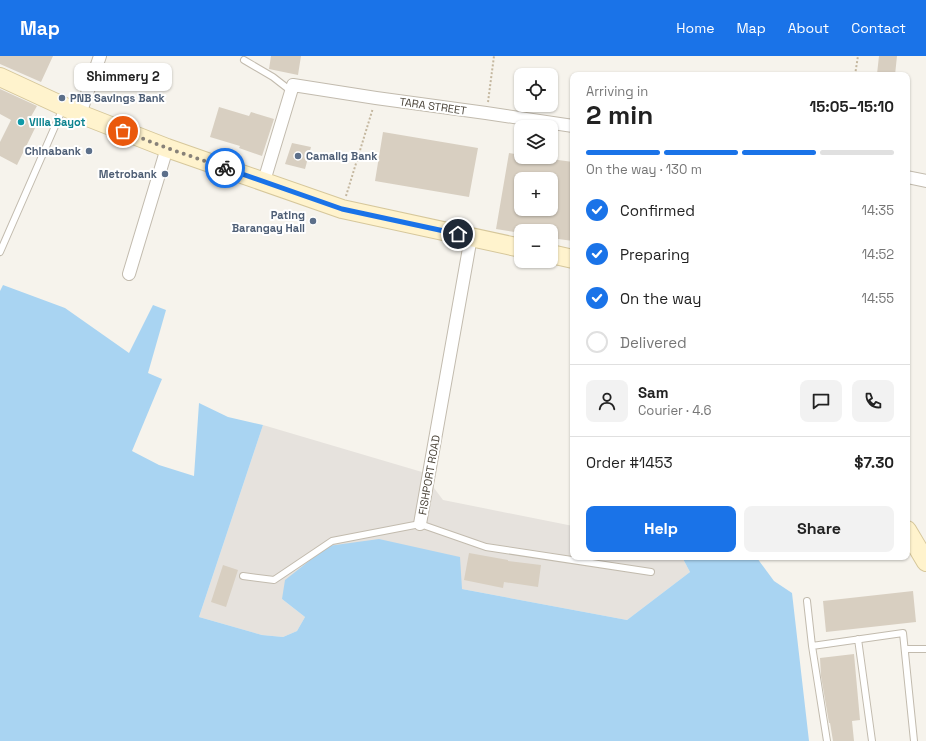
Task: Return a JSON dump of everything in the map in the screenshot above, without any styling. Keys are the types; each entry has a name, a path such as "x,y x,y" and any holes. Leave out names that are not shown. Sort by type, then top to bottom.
{"street":[{"path":"72,110 100,56"},
{"path":"0,77 72,110 167,148 342,209 514,246"},
{"path":"264,181 292,88"},
{"name":"TARA STREET","path":"292,88 376,98 570,126"},
{"path":"129,274 167,148"},
{"path":"910,178 926,181"},
{"name":"FISHPORT ROAD","path":"420,524 471,237"},
{"path":"558,256 570,258"},
{"path":"910,535 926,562"}],"lane":[{"path":"244,60 292,88"},
{"path":"0,252 72,110"},
{"path":"420,524 486,547 570,560"},
{"name":"FISHPORT ROAD","path":"243,576 274,580 332,541 420,524"},
{"path":"572,560 651,572"},
{"path":"807,601 812,646 827,741"},
{"path":"812,646 903,633 914,741"},
{"path":"858,639 872,741"},
{"path":"905,649 926,649"}],"path":[{"path":"486,113 494,56"},
{"path":"856,72 858,56"},
{"path":"342,209 376,98"}],"shaded area":[{"path":"263,425 422,472 443,500 570,525 570,560 684,560 690,572 627,620 462,589 282,599 305,617 297,631 283,637 262,635 199,617"}],"water":[{"path":"3,285 65,308 129,353 153,305 166,310 148,373 162,379 132,451 159,465 194,476 199,403 228,417 263,425 199,617 262,635 283,637 297,631 305,617 282,599 285,580 328,546 379,539 460,557 462,589 627,620 690,572 684,560 758,560 774,581 792,593 809,741 0,741 0,291"}],"building":[{"path":"0,56 53,56 41,82 0,64"},
{"path":"271,56 301,56 298,75 269,69"},
{"path":"879,56 897,56 895,72 877,72"},
{"name":"Villa Bayot","path":"0,89 37,106 29,120 37,124 17,165 0,156 0,142 11,120 0,114"},
{"path":"219,107 249,116 251,112 274,119 262,156 239,148 240,146 210,137"},
{"path":"383,132 478,148 469,197 375,181"},
{"name":"Camalig Bank","path":"292,143 311,147 305,169 285,164"},
{"path":"509,153 514,154 514,164 558,164 558,160 570,162 570,241 558,239 558,224 514,224 514,232 496,229"},
{"path":"469,553 508,561 541,565 538,587 504,582 503,588 464,580"},
{"path":"223,565 238,570 226,607 211,602"},
{"path":"913,591 916,622 826,632 823,601"},
{"path":"854,654 860,720 852,721 854,741 833,741 821,676 820,658"}],"way so far":[{"path":"123,131 225,168"}],"place":[{"name":"PNB Savings Bank","path":"62,98"},
{"name":"Villa Bayot","path":"21,122"},
{"name":"Shimmery 2","path":"123,131"},
{"name":"Chinabank","path":"89,151"},
{"name":"Camalig Bank","path":"298,156"},
{"name":"Metrobank","path":"165,174"},
{"name":"Pating Barangay Hall","path":"313,221"}],"route":[{"path":"225,168 342,209 458,234"}]}
